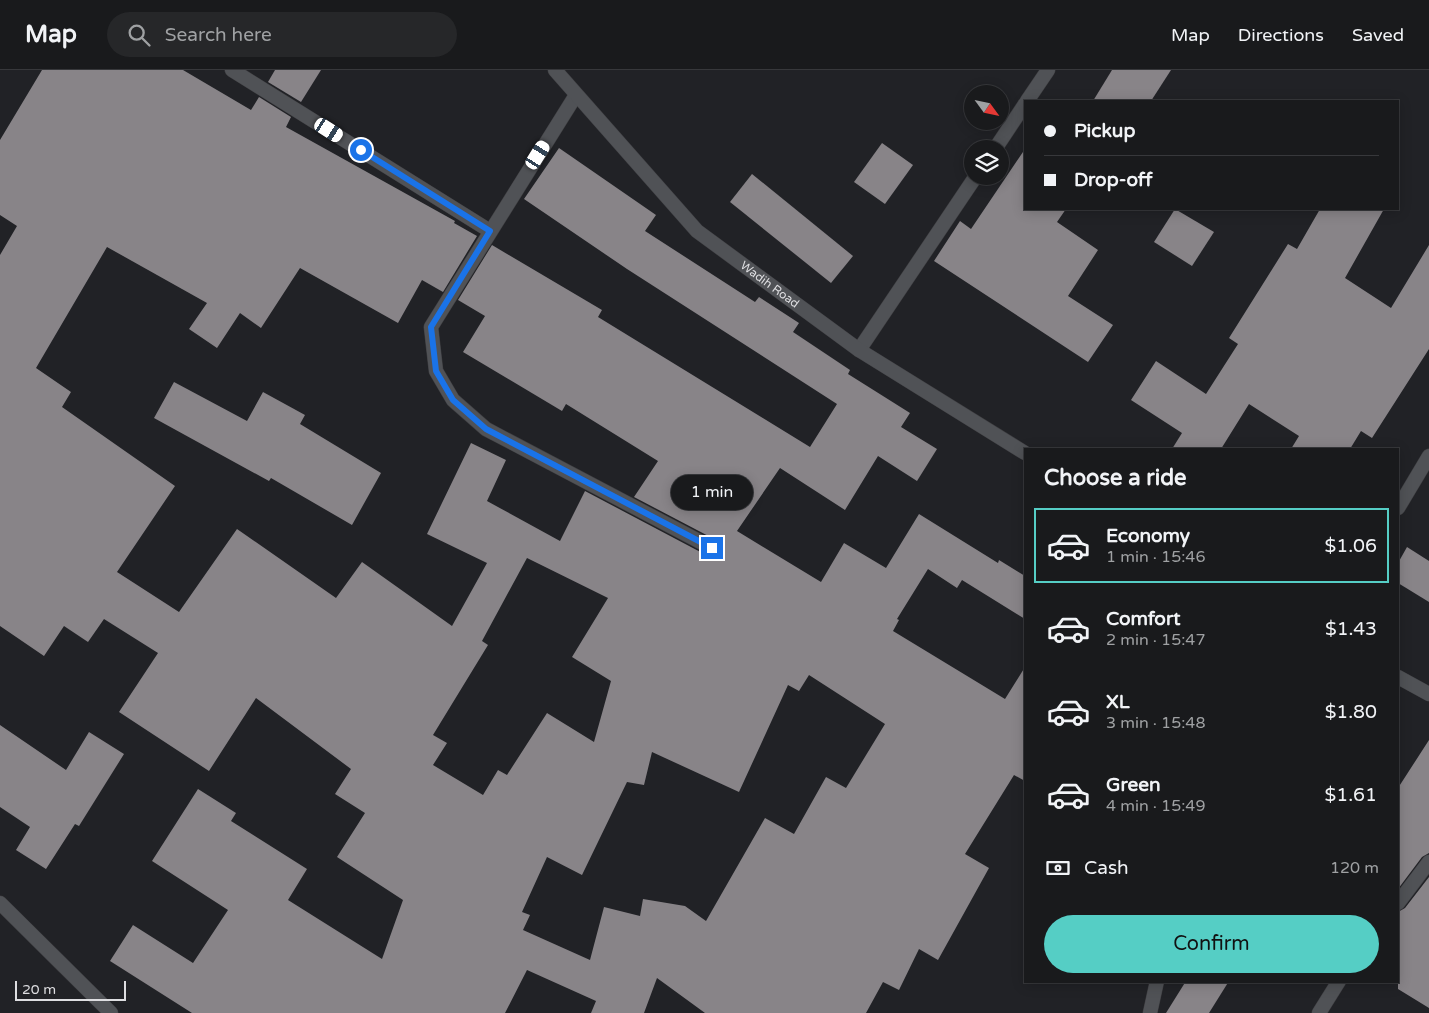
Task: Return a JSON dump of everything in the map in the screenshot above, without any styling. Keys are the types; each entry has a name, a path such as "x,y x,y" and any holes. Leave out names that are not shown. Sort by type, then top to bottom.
{"street":[{"path":"232,70 490,231"},
{"name":"Wadih Road","path":"554,70 697,231 859,350 1024,452"},
{"path":"1028,100 1048,70"},
{"path":"576,95 431,327 436,371 453,400 486,429 712,548"},
{"path":"1001,140 1024,106"},
{"path":"859,350 970,185"},
{"path":"1399,506 1429,456"},
{"path":"1399,678 1429,694"},
{"path":"1399,902 1429,862"},
{"path":"0,902 111,1013"},
{"path":"1150,1013 1157,983"},
{"path":"1319,1013 1338,983"}],"building":[{"path":"42,70 183,70 251,110 259,97 291,117 286,127 455,221 454,223 477,236 443,292 422,280 398,323 300,268 261,328 240,313 217,348 189,329 207,303 107,247 36,368 71,392 62,407 175,486 117,572 179,612 237,529 336,598 362,562 452,626 487,563 427,534 471,443 506,460 487,501 560,541 585,491 708,556 713,557 719,552 721,547 716,540 634,497 658,461 566,404 562,411 463,352 485,316 458,300 492,245 602,310 598,317 810,447 837,404 627,269 524,199 559,148 656,215 645,231 755,302 759,297 799,323 793,332 850,370 848,374 910,413 901,427 937,449 917,481 878,456 845,510 780,468 737,531 821,582 844,543 886,568 919,514 998,563 999,560 1024,575 1024,618 962,580 957,588 928,569 897,619 899,620 893,631 1005,699 1024,669 1024,780 1014,775 965,854 989,868 938,960 919,949 899,990 883,982 866,1013 705,1013 657,978 644,1013 591,1013 596,1001 527,970 505,1013 192,1013 110,961 133,925 193,963 228,910 152,861 198,789 236,813 231,821 307,869 288,900 382,959 403,900 337,857 365,813 335,794 351,769 256,698 209,771 119,712 158,653 104,619 88,642 64,626 44,656 0,626 0,255 17,226 0,215 0,140","holes":["527,558 608,598 572,657 611,681 594,742 547,713 507,775 498,770 483,795 433,765 447,743 433,735 488,645 482,641","809,675 885,724 846,788 826,777 794,834 765,818 706,921 685,906 643,899 640,916 604,907 590,960 523,930 530,915 522,912 547,857 582,875 627,782 644,785 652,752 739,792 788,685 799,691"]},
{"path":"275,70 321,70 301,102 268,82"},
{"path":"1112,70 1171,70 1152,100 1094,100"},
{"path":"882,143 913,165 885,204 854,182"},
{"path":"1024,150 1024,210 1065,210 1057,222 1098,250 1068,296 1113,325 1088,362 934,261 960,221 971,229 1001,185 1009,185 1009,173"},
{"path":"752,174 853,256 831,283 730,202"},
{"path":"1174,210 1214,232 1192,266 1154,242"},
{"path":"1319,210 1383,210 1345,278 1391,308 1429,245 1429,349 1372,438 1361,431 1351,448 1292,448 1299,436 1249,404 1222,448 1173,448 1182,433 1131,400 1156,361 1206,394 1238,344 1229,338 1288,244 1297,249"},
{"path":"174,382 247,421 263,392 305,415 300,424 381,473 352,525 271,478 269,481 154,418"},
{"path":"1407,547 1429,561 1429,602 1399,584 1399,561"},
{"path":"0,725 66,770 89,732 124,754 79,826 75,824 46,869 16,850 30,827 0,807"},
{"path":"1429,740 1429,853 1422,857 1399,888 1399,786"},
{"path":"1429,877 1429,1008 1398,989 1399,911 1405,908"},
{"path":"1185,983 1228,983 1209,1013 1166,1013"}],"route":[{"path":"361,150 490,231 431,327 436,371 453,400 486,429 712,548"}]}
